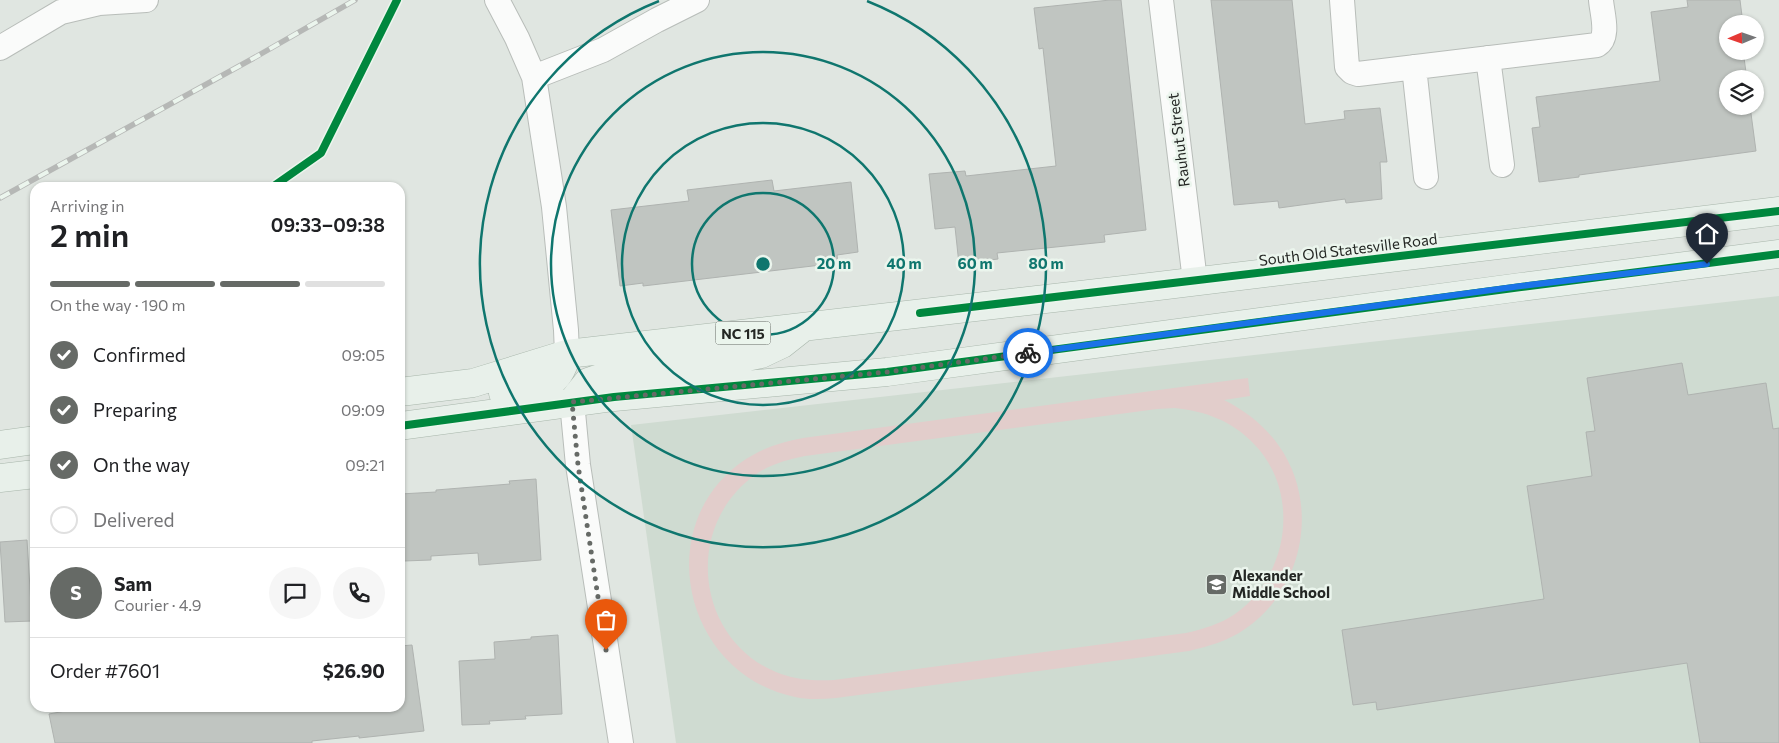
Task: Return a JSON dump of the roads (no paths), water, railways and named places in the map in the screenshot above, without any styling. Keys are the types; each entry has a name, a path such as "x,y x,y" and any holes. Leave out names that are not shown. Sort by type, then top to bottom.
{"main road":[{"name":"South Old Statesville Road","path":"405,391 473,383 567,354 1779,211"},
{"path":"405,425 572,402 887,372 1521,286 1779,254"},
{"path":"572,402 588,382 603,377 717,362 761,354 782,344 804,326"},
{"path":"405,407 548,385 558,376 563,368 567,354"},
{"path":"0,445 30,441"},
{"path":"0,478 30,475"}],"street":[{"path":"0,48 61,12 100,3 146,0"},
{"path":"497,0 517,38 534,77 554,207 567,354"},
{"path":"534,77 603,50 656,20 697,0"},
{"name":"Rauhut Street","path":"1161,0 1195,281"},
{"path":"1342,0 1347,67 1352,72 1358,74 1597,45 1602,42 1604,35 1601,0"},
{"path":"1488,58 1502,165"},
{"path":"1414,67 1426,177"},
{"path":"572,402 578,465 621,743"}],"railway":[{"path":"0,198 355,0"}],"place":[{"name":"Alexander Middle School","path":"1216,584"}]}
